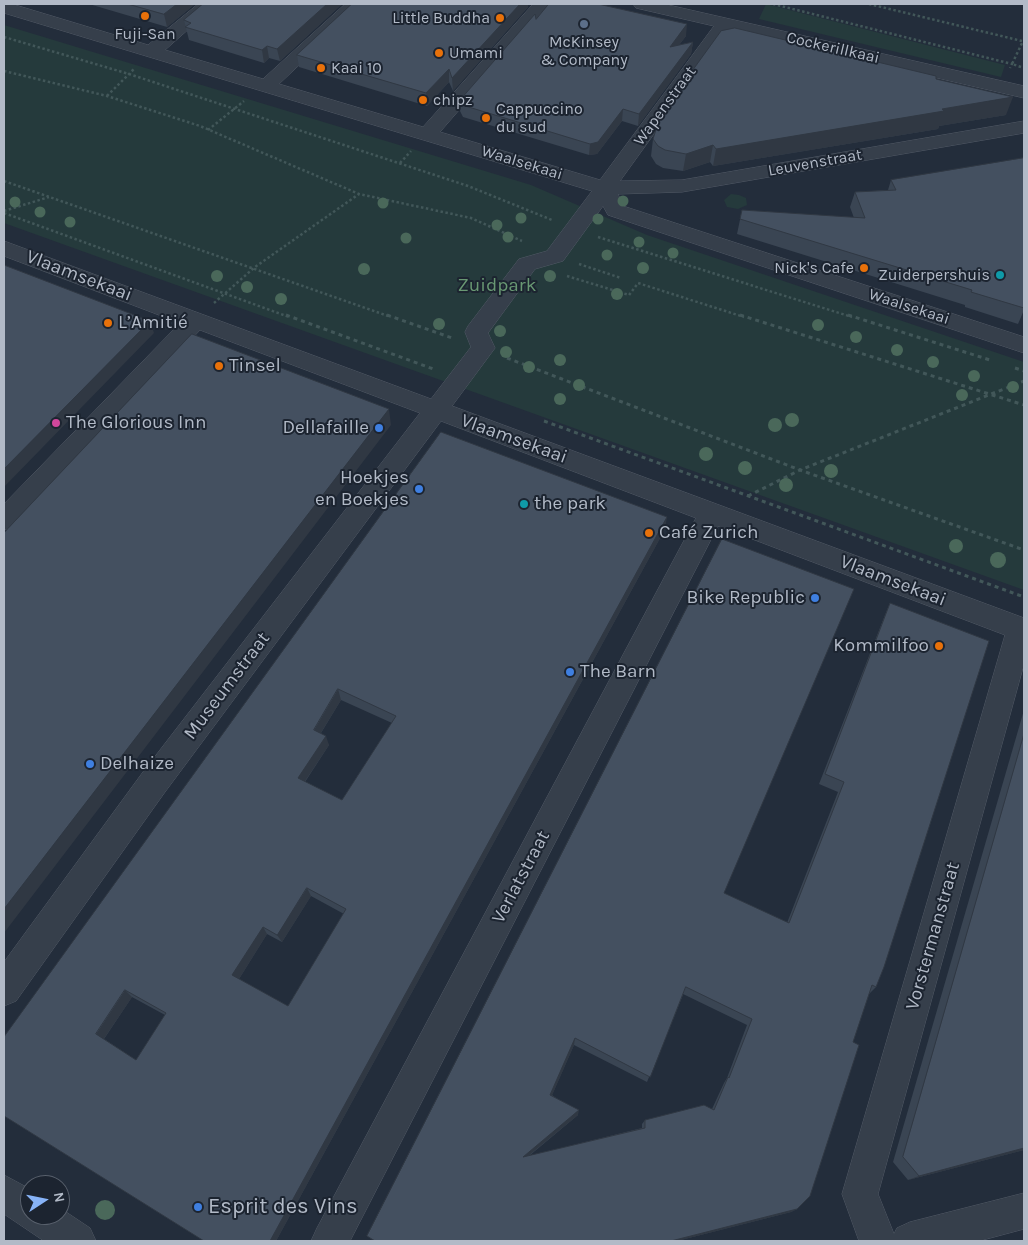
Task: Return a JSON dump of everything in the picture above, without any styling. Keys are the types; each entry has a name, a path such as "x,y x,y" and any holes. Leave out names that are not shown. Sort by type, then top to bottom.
{"street":[{"path":"152,51 208,4"},
{"path":"267,85 354,4"},
{"path":"427,134 542,4"},
{"name":"Cockerillkaai","path":"642,4 1024,92"},
{"name":"Waalsekaai","path":"6,6 605,188 615,210 1024,344"},
{"name":"Wapenstraat","path":"555,256 724,23"},
{"path":"671,114 678,105 673,95"},
{"name":"Leuvenstraat","path":"605,188 682,186 1024,127"},
{"name":"Vlaamsekaai","path":"4,248 1022,629"},
{"path":"482,348 476,332 527,264 555,256"},
{"path":"4,520 196,320"},
{"name":"Museumstraat","path":"4,989 154,782 482,348"},
{"name":"Verlatstraat","path":"330,1241 712,513"},
{"name":"Vorstermanstraat","path":"878,1241 860,1194 1022,629"},
{"path":"4,1193 20,1203"},
{"path":"910,1241 1024,1211"},
{"path":"52,1225 77,1241"}],"path":[{"path":"773,4 1024,68"},
{"path":"869,4 1023,41 1009,73"},
{"path":"4,37 129,74 468,186 574,229 996,362"},
{"path":"1020,47 1024,48"},
{"path":"107,96 152,51"},
{"path":"4,72 107,96 208,130 359,194 471,218 555,256 621,278"},
{"path":"208,130 267,85"},
{"path":"4,181 482,348 800,470 1024,550"},
{"path":"196,320 254,267 359,194"},
{"path":"4,212 50,197"},
{"path":"4,212 460,378"},
{"path":"527,264 629,295 638,283 1024,405"},
{"path":"1015,368 1024,371"},
{"path":"712,513 800,470 1024,381"},
{"path":"536,418 1024,597"}],"green space":[{"path":"766,4 1005,65 1001,77 759,19"},
{"name":"Zuidpark","path":"4,25 531,185 647,235 1024,362 1024,590 4,223"},
{"path":"731,194 746,198 747,205 738,209 727,207 724,200"}],"building":[{"path":"128,4 177,4 164,14"},
{"path":"203,4 327,4 277,49 267,46 262,50 185,27 191,23 184,20"},
{"path":"352,4 520,4 452,78 449,69 426,93 297,55"},
{"path":"549,4 598,4 687,24 670,47 693,42 639,114 623,109 598,142 590,144 462,105 460,100 535,14 536,19"},
{"path":"735,28 936,76 936,79 1013,97 942,109 944,111 716,149 713,145 686,154 665,150 658,146 653,139 661,114 721,31"},
{"path":"1024,158 1024,308 971,292 972,290 740,219 742,210 865,218 855,192 896,190 891,180"},
{"path":"4,265 150,321 4,469"},
{"path":"192,334 389,409 4,909 4,533"},
{"path":"441,432 667,517 270,1241 204,1241 4,1116 4,1037","holes":["338,689 396,716 342,800 298,778 326,736 314,730","307,888 346,909 288,1006 232,975 263,927 277,935","125,990 166,1013 136,1060 96,1034"]},
{"path":"722,539 854,589 724,893 789,923 844,782 825,774 890,603 989,641 884,967 876,987 872,985 853,1042 859,1045 810,1196 797,1209 671,1241 375,1241 367,1236","holes":["686,987 752,1019 729,1078 714,1110 704,1105 645,1120 645,1128 523,1157 579,1110 550,1095 575,1038 650,1077"]},
{"path":"1024,734 1024,1148 919,1176 903,1157"}],"place":[{"name":"Fuji-San","path":"145,16"},
{"name":"Little Buddha","path":"500,18"},
{"name":"McKinsey & Company","path":"584,24"},
{"name":"Umami","path":"439,53"},
{"name":"Kaai 10","path":"321,68"},
{"name":"chipz","path":"423,100"},
{"name":"Cappuccino du sud","path":"486,118"},
{"name":"Nick's Cafe","path":"864,268"},
{"name":"Zuiderpershuis","path":"1000,275"},
{"name":"L’Amitié","path":"108,323"},
{"name":"Tinsel","path":"219,366"},
{"name":"The Glorious Inn","path":"56,423"},
{"name":"Dellafaille","path":"379,428"},
{"name":"Hoekjes en Boekjes","path":"419,489"},
{"name":"the park","path":"524,504"},
{"name":"Café Zurich","path":"649,533"},
{"name":"Bike Republic","path":"815,598"},
{"name":"Kommilfoo","path":"939,646"},
{"name":"The Barn","path":"570,672"},
{"name":"Delhaize","path":"90,764"},
{"name":"Esprit des Vins","path":"198,1207"}]}
